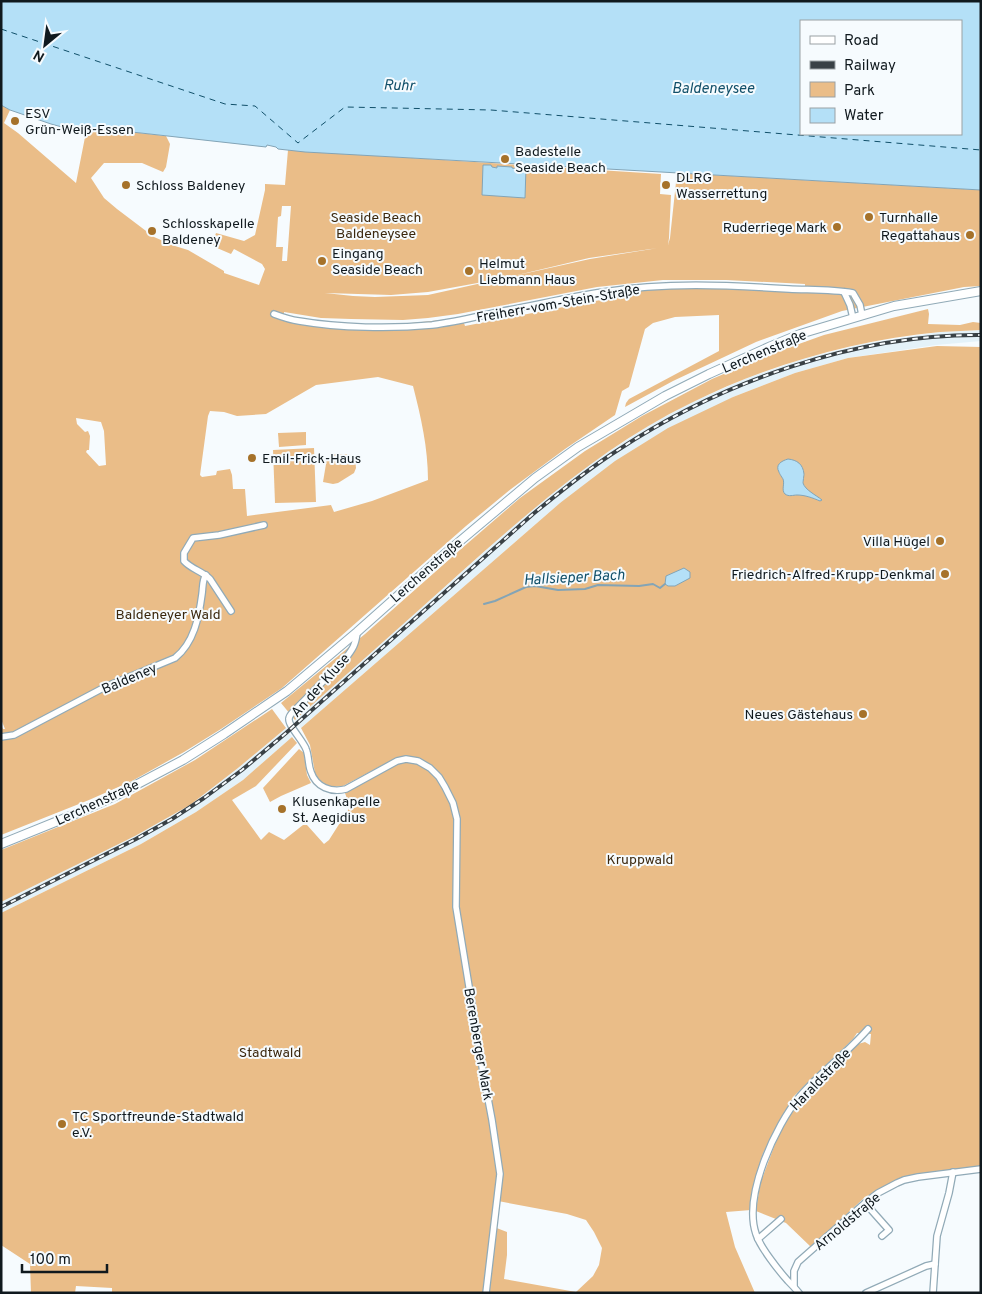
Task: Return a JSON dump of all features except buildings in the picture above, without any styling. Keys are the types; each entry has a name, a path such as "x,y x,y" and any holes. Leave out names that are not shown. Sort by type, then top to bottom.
{"main road":[{"path":"862,315 894,306 981,292"},
{"name":"Lerchenstraße","path":"1,844 114,796 183,760 224,734 287,690 535,478 622,420 709,374 771,346 800,334 862,315"}],"street":[{"name":"Freiherr-vom-Stein-Straße","path":"274,314 297,321 324,325 402,327 463,320 603,292 665,286 725,285 844,292"},
{"path":"844,292 853,294 860,305 862,315"},
{"path":"844,292 853,318"},
{"path":"231,611 206,575 184,561 184,553 192,538 216,536 264,525"},
{"name":"Baldeney","path":"1,736 14,734 105,687 175,658 188,642 198,620 203,578 206,575"},
{"name":"An der Kluse","path":"357,632 353,649 289,717 290,724 302,740 307,751 310,771 314,779 325,789 339,791 397,761 406,759 418,761 430,768 439,777 450,796"},
{"name":"Berenberger Mark","path":"450,796 457,819 456,907 500,1174 486,1293"},
{"name":"Haraldstraße","path":"799,1293 778,1269 758,1239 753,1224 754,1197 762,1166 783,1121 799,1097 868,1029"},
{"name":"Arnoldstraße","path":"794,1286 794,1271 798,1262 878,1193 904,1180 981,1169"},
{"path":"933,1293 937,1236 953,1172"},
{"path":"865,1203 889,1230 882,1236"},
{"path":"758,1239 781,1219"},
{"path":"866,1293 926,1266 935,1264"}],"shaded area":[{"path":"981,330 981,341 936,345 848,358 795,373 733,397 560,503 301,728 295,720 531,510 585,467 648,426 690,403 747,378 803,359 862,344 940,332"},
{"path":"286,728 292,737 243,780 196,812 141,844 1,913 1,902 135,836 190,805"}],"green space":[{"name":"Baldeneyer Wald","path":"1,105 10,110 4,123 76,183 87,127 166,136 170,144 166,167 163,172 142,163 104,163 91,178 104,198 154,237 188,250 224,271 224,273 259,285 265,269 262,264 234,249 231,254 212,244 216,233 244,241 255,235 265,184 285,185 288,150 661,174 660,194 671,195 668,245 670,238 677,173 981,190 981,286 964,287 842,311 756,342 673,381 625,407 629,399 719,351 719,315 675,317 653,323 645,329 629,387 622,391 615,415 511,489 466,526 282,688 184,752 132,781 1,835 1,725 5,729 1,719","holes":["282,206 291,206 287,261 282,261 283,247 276,247 278,217 281,216","658,248 590,259 512,276 589,258","502,279 428,295 375,297 325,293 391,295 428,292","663,280 726,280 805,284 805,292 725,289 663,289 626,292 625,296 465,326 462,317 401,324 351,324 284,316 284,312 321,318 403,320 458,314 597,287","378,377 413,386 424,433 428,480 372,501 334,512 331,505 247,516 245,489 233,489 230,469 217,471 216,475 202,477 200,475 208,416 210,411 224,412 237,416 266,414 316,385","76,418 101,422 104,431 106,465 99,466 86,452 89,450 90,436 88,431 85,432 77,424"]},
{"path":"928,309 928,324 960,325 973,322 981,323 981,330 908,336 876,341 812,356 720,389 659,420 598,459 541,503 295,720 281,703 365,634 520,498 585,451 642,416 712,379 768,355 824,335"},
{"path":"937,346 981,347 981,1168 897,1180 864,1198 811,1247 786,1223 756,1211 760,1184 787,1118 799,1101 858,1044 865,1042 870,1045 871,1034 857,1033 794,1096 763,1153 754,1182 751,1210 726,1212 735,1247 755,1293 487,1293 494,1227 507,1232 504,1279 576,1292 593,1276 599,1265 602,1248 586,1220 567,1214 498,1201 498,1174 486,1293 112,1293 112,1288 76,1286 75,1293 31,1293 30,1264 1,1245 1,913 141,844 196,812 243,780 292,737 297,743 256,786 232,800 261,840 269,832 284,840 303,825 307,825 324,844 329,840 350,807 345,793 399,763 420,764 408,757 396,758 343,786 330,787 319,780 315,773 310,745 301,728 560,503 615,461 668,428 733,397 795,373 848,358","holes":["422,765 440,776 452,795 458,817 457,907 455,819 443,789 429,770"]},
{"path":"306,432 306,445 279,447 278,433"},
{"path":"314,448 316,502 275,503 273,450"},
{"path":"335,454 349,454 355,458 356,468 354,473 338,483 323,482 327,458"},
{"path":"272,709 286,728 190,805 135,836 1,902 1,850 115,804 195,760"},
{"path":"299,749 304,753 307,775 311,783 270,802 263,788"}],"water":[{"name":"Baldeneysee","path":"1,1 981,1 981,190 305,152 278,149 267,145 266,147 87,127 62,127 10,110 1,105"},
{"path":"483,165 491,165 497,168 497,166 517,169 518,167 526,168 525,198 482,195"},
{"path":"788,459 794,460 801,465 804,474 804,486 822,500 785,494 783,491 784,483 779,473 778,465"},
{"path":"684,568 690,572 690,578 675,586 665,584 666,576"}],"waterway":[{"name":"Hallsieper Bach","path":"484,604 526,587 535,586 558,590 585,589 598,585 639,586 653,584 660,588 665,584"}],"ferry route":[{"path":"1,29 225,104 255,106 298,143 345,107 491,110 981,150"}],"railway":[{"path":"1,907 136,839 204,798 242,770 286,733 533,514 596,465 658,425 745,383 838,353 886,343 934,337 981,335"}],"place":[{"name":"ESV Grün-Weiß-Essen","path":"15,121"},
{"name":"Badestelle Seaside Beach","path":"505,159"},
{"name":"Schloss Baldeney","path":"126,185"},
{"name":"DLRG Wasserrettung","path":"666,185"},
{"name":"Turnhalle","path":"869,217"},
{"name":"Ruderriege Mark","path":"837,227"},
{"name":"Schlosskapelle Baldeney","path":"152,231"},
{"name":"Regattahaus","path":"970,235"},
{"name":"Eingang Seaside Beach","path":"322,261"},
{"name":"Helmut Liebmann Haus","path":"469,271"},
{"name":"Emil-Frick-Haus","path":"252,458"},
{"name":"Villa Hügel","path":"940,541"},
{"name":"Friedrich-Alfred-Krupp-Denkmal","path":"945,574"},
{"name":"Neues Gästehaus","path":"863,714"},
{"name":"Klusenkapelle St. Aegidius","path":"282,809"},
{"name":"TC Sportfreunde-Stadtwald e.V.","path":"62,1124"}],"water label":[{"name":"Ruhr","path":"399,85"}],"park label":[{"name":"Seaside Beach Baldeneysee","path":"376,226"},
{"name":"Kruppwald","path":"640,859"},
{"name":"Stadtwald","path":"270,1052"}]}
